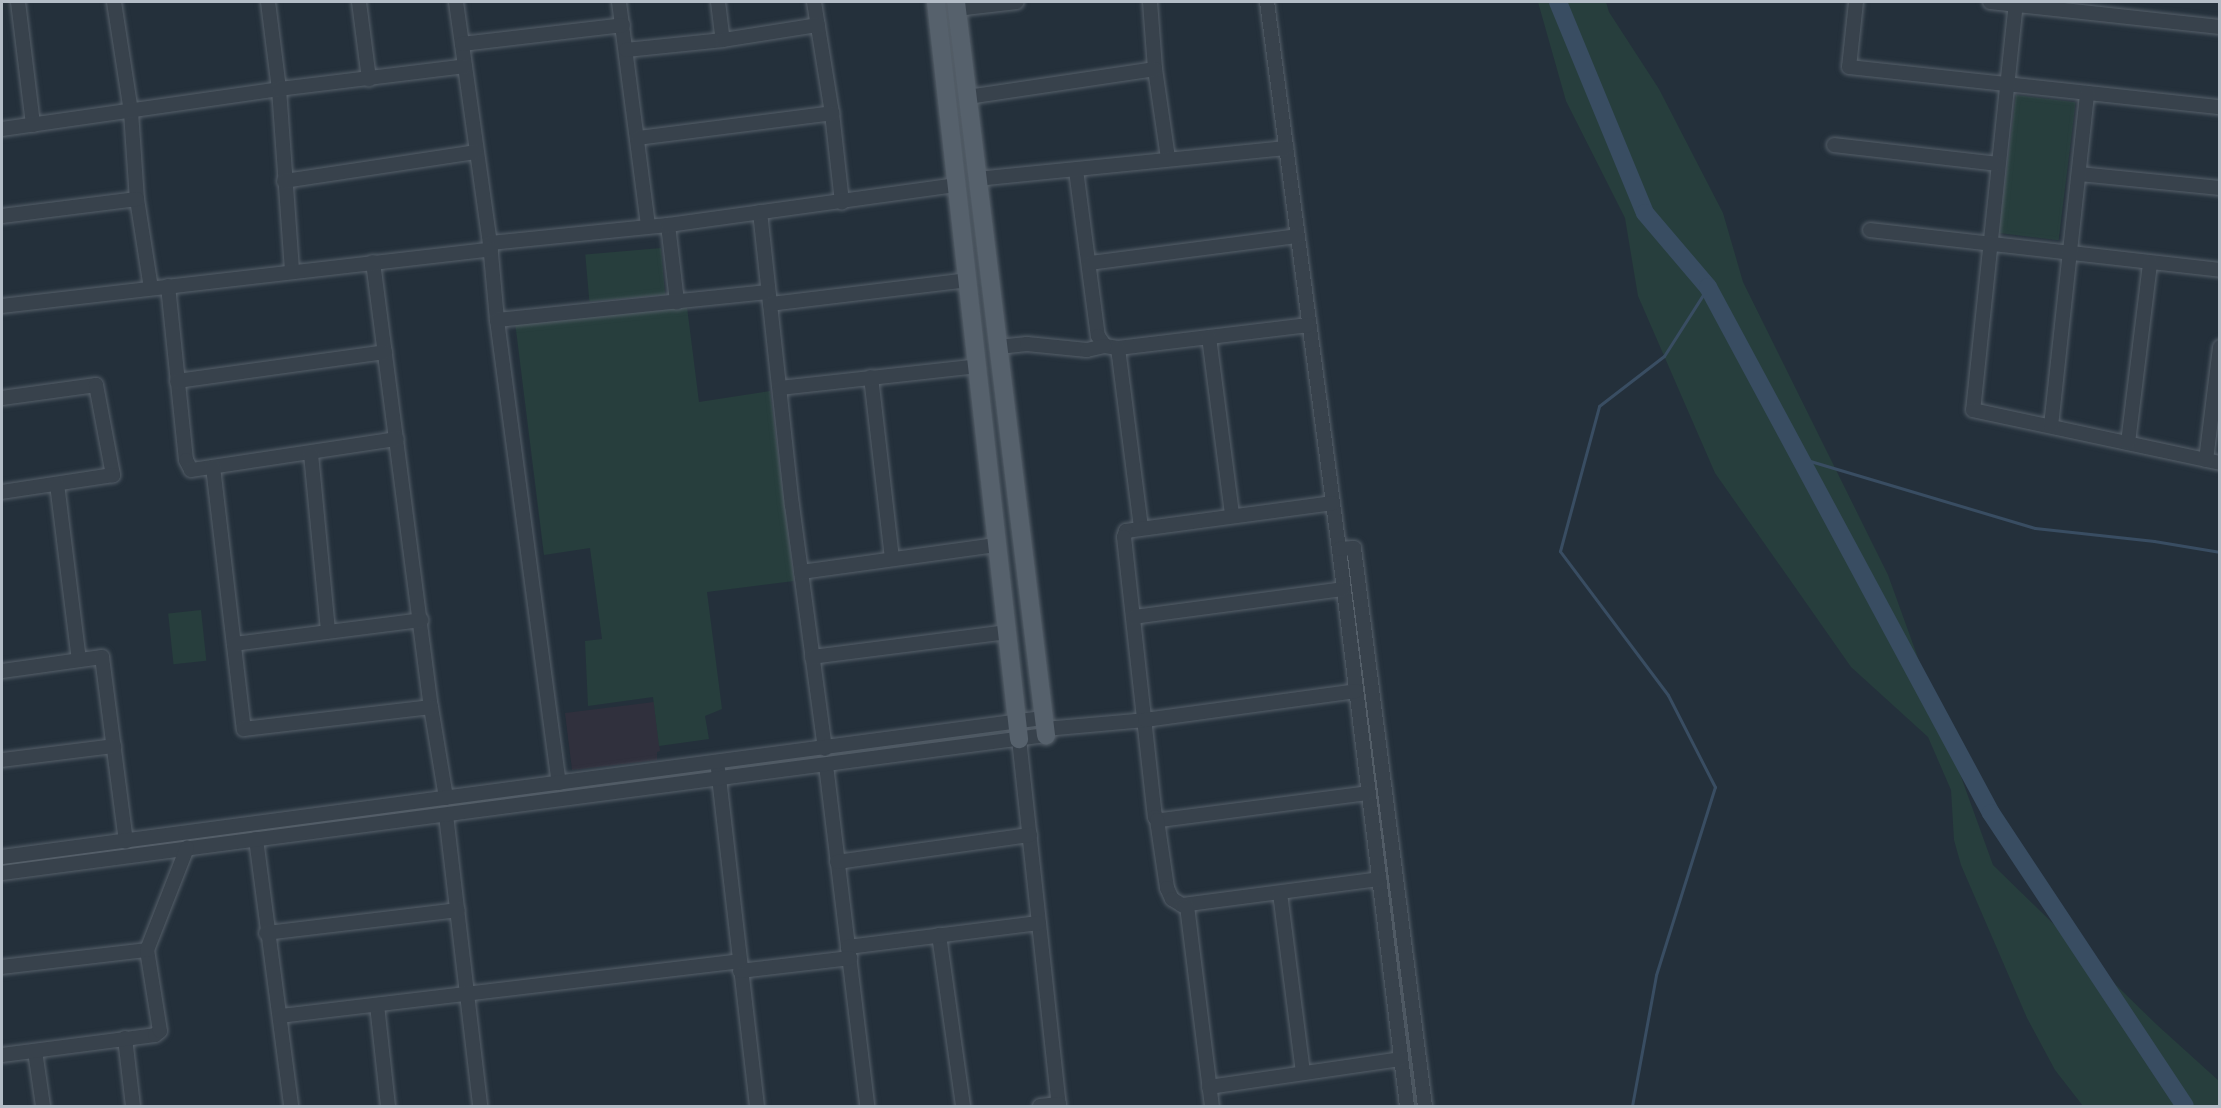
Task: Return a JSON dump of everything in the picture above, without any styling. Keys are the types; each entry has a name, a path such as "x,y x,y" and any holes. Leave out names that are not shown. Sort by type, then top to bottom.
{"main road":[{"path":"936,2 1018,730"},
{"path":"957,5 976,179 1045,727"},
{"path":"978,366 999,356"}],"street":[{"path":"18,2 33,125"},
{"path":"114,2 131,112 137,199 151,288"},
{"path":"268,2 279,89 292,272"},
{"path":"359,2 369,78"},
{"path":"456,2 475,152 490,246 497,320 559,783 552,794 562,800"},
{"path":"619,2 648,226"},
{"path":"718,2 723,40"},
{"path":"814,2 832,113 842,201"},
{"path":"957,5 1017,2"},
{"path":"1150,2 1155,69 1168,158"},
{"path":"1267,2 1339,549 1407,1107"},
{"path":"1856,2 1849,68 2220,107"},
{"path":"1990,2 2016,3 2220,27"},
{"path":"2016,3 1973,410 2213,461 2220,347"},
{"path":"462,44 623,25"},
{"path":"626,50 723,40 818,25"},
{"path":"2,129 279,89 465,66"},
{"path":"968,97 1155,69"},
{"path":"2050,426 2087,93"},
{"path":"638,138 832,113"},
{"path":"1834,145 1998,164"},
{"path":"976,179 1286,148"},
{"path":"284,181 475,152"},
{"path":"1076,170 1098,336 1112,347 1141,527"},
{"path":"2079,174 2220,188"},
{"path":"2,306 668,225 957,185"},
{"path":"2,216 137,199"},
{"path":"760,212 801,572 825,748"},
{"path":"668,225 677,302"},
{"path":"1870,230 2220,270"},
{"path":"1090,263 1297,236"},
{"path":"373,262 431,707 446,798"},
{"path":"2128,443 2150,263"},
{"path":"497,320 677,302 769,298 968,280"},
{"path":"168,286 186,460 191,470 311,454 397,439"},
{"path":"999,356 1027,344 1087,350 1309,325"},
{"path":"1209,336 1232,515"},
{"path":"177,381 386,352"},
{"path":"780,388 978,366"},
{"path":"871,377 892,559"},
{"path":"2,398 96,384 113,475 2,492"},
{"path":"311,454 328,631"},
{"path":"213,467 244,729 431,707"},
{"path":"57,484 79,660"},
{"path":"1333,503 1141,527 1126,531 1124,537 1145,720 1169,894 1176,903 1187,906 1378,879"},
{"path":"801,572 996,545"},
{"path":"1339,549 1354,548 1425,1107"},
{"path":"1134,617 1344,589"},
{"path":"234,644 421,620"},
{"path":"812,657 1008,632"},
{"path":"2,671 102,657 126,841"},
{"path":"2,857 825,748 1145,720 1356,691"},
{"path":"2,873 826,765 1018,730"},
{"path":"1018,730 1059,1105 1040,1107"},
{"path":"2,760 114,746"},
{"path":"782,754 784,769"},
{"path":"718,762 757,1107"},
{"path":"826,765 867,1107"},
{"path":"1157,820 1368,793"},
{"path":"446,815 458,910 465,995 480,1107"},
{"path":"837,862 1030,835"},
{"path":"256,839 266,933 280,1016 291,1107"},
{"path":"2,1055 155,1035 160,1031 147,950 187,848"},
{"path":"1280,893 1303,1073"},
{"path":"1187,906 1212,1107"},
{"path":"266,933 458,910"},
{"path":"280,1016 849,953 939,935 1038,923"},
{"path":"939,935 963,1107"},
{"path":"2,967 147,950"},
{"path":"377,1005 388,1107"},
{"path":"125,1038 133,1107"},
{"path":"35,1051 43,1107"},
{"path":"1209,1087 1400,1059"}],"shaded area":[{"path":"654,702 660,751 657,752 657,760 572,770 565,713"}],"green space":[{"path":"1538,2 1606,2 1609,12 1659,89 1723,213 1743,282 1888,575 1993,865 2156,1024 2219,1081 2219,1106 2083,1106 2055,1070 2027,1018 1961,865 1954,840 1951,790 1928,737 1851,667 1715,473 1638,296 1625,218 1566,101"},
{"path":"2016,95 2076,102 2059,240 1999,233"},
{"path":"661,248 665,295 589,301 585,255"},
{"path":"687,307 699,402 770,391 794,581 707,592 722,709 705,716 709,739 659,746 653,697 588,706 585,641 602,639 590,548 544,555 515,322"},
{"path":"201,610 206,661 174,664 168,613"}],"waterway":[{"path":"1558,2 1645,213 1708,287 1991,813 2185,1106"},
{"path":"1632,1106 1656,975 1715,787 1668,695 1560,551 1599,406 1664,356 1708,287"},
{"path":"1800,458 2035,528 2154,541 2220,552"}]}
